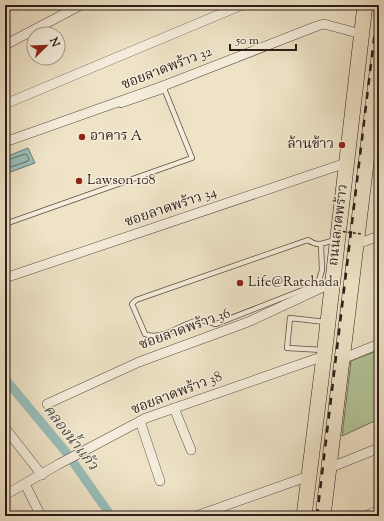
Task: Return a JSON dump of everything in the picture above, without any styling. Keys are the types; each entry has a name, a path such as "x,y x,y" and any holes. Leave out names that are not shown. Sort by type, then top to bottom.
{"main road":[{"name":"ถนนลาดพร้าว","path":"304,516 365,5"},
{"name":"ถนนลาดพร้าว","path":"323,516 342,360 374,136 379,58"}],"street":[{"path":"5,45 81,5"},
{"path":"5,104 242,5"},
{"name":"ซอยลาดพร้าว 32","path":"5,142 164,88 317,26 324,24 361,34"},
{"name":"ซอยลาดพร้าว 34","path":"5,278 346,163"},
{"path":"360,239 379,236"},
{"name":"ซอยลาดพร้าว 36","path":"47,404 139,362 248,322 332,283"},
{"path":"342,360 379,344"},
{"name":"ซอยลาดพร้าว 38","path":"5,495 59,464 140,421 324,353"},
{"path":"174,408 191,450"},
{"path":"140,421 160,481"},
{"path":"5,428 42,474"},
{"path":"329,468 379,448"},
{"path":"196,516 309,476"},
{"path":"25,484 41,516"},
{"path":"364,516 379,510"}],"lane":[{"path":"5,146 164,88 192,158 5,224"},
{"path":"321,244 322,270 318,284 216,324 201,320 159,336 150,337 145,334 132,304 136,300 308,240 314,244 321,244 338,235"},
{"path":"324,353 288,348 290,318 328,322"}],"path":[{"path":"338,235 360,239"}],"green space":[{"path":"379,350 379,419 342,436 351,361"}],"water":[{"path":"28,148 35,163 5,174 5,157"}],"waterway":[{"name":"คลองน้ำแก้ว","path":"5,379 66,452 111,516"}],"railway":[{"path":"317,516 378,5"}],"place":[{"name":"อาคาร A","path":"82,137"},
{"name":"ล้านข้าว","path":"342,145"},
{"name":"Lawson 108","path":"79,181"},
{"name":"Life@Ratchada","path":"240,283"}]}
